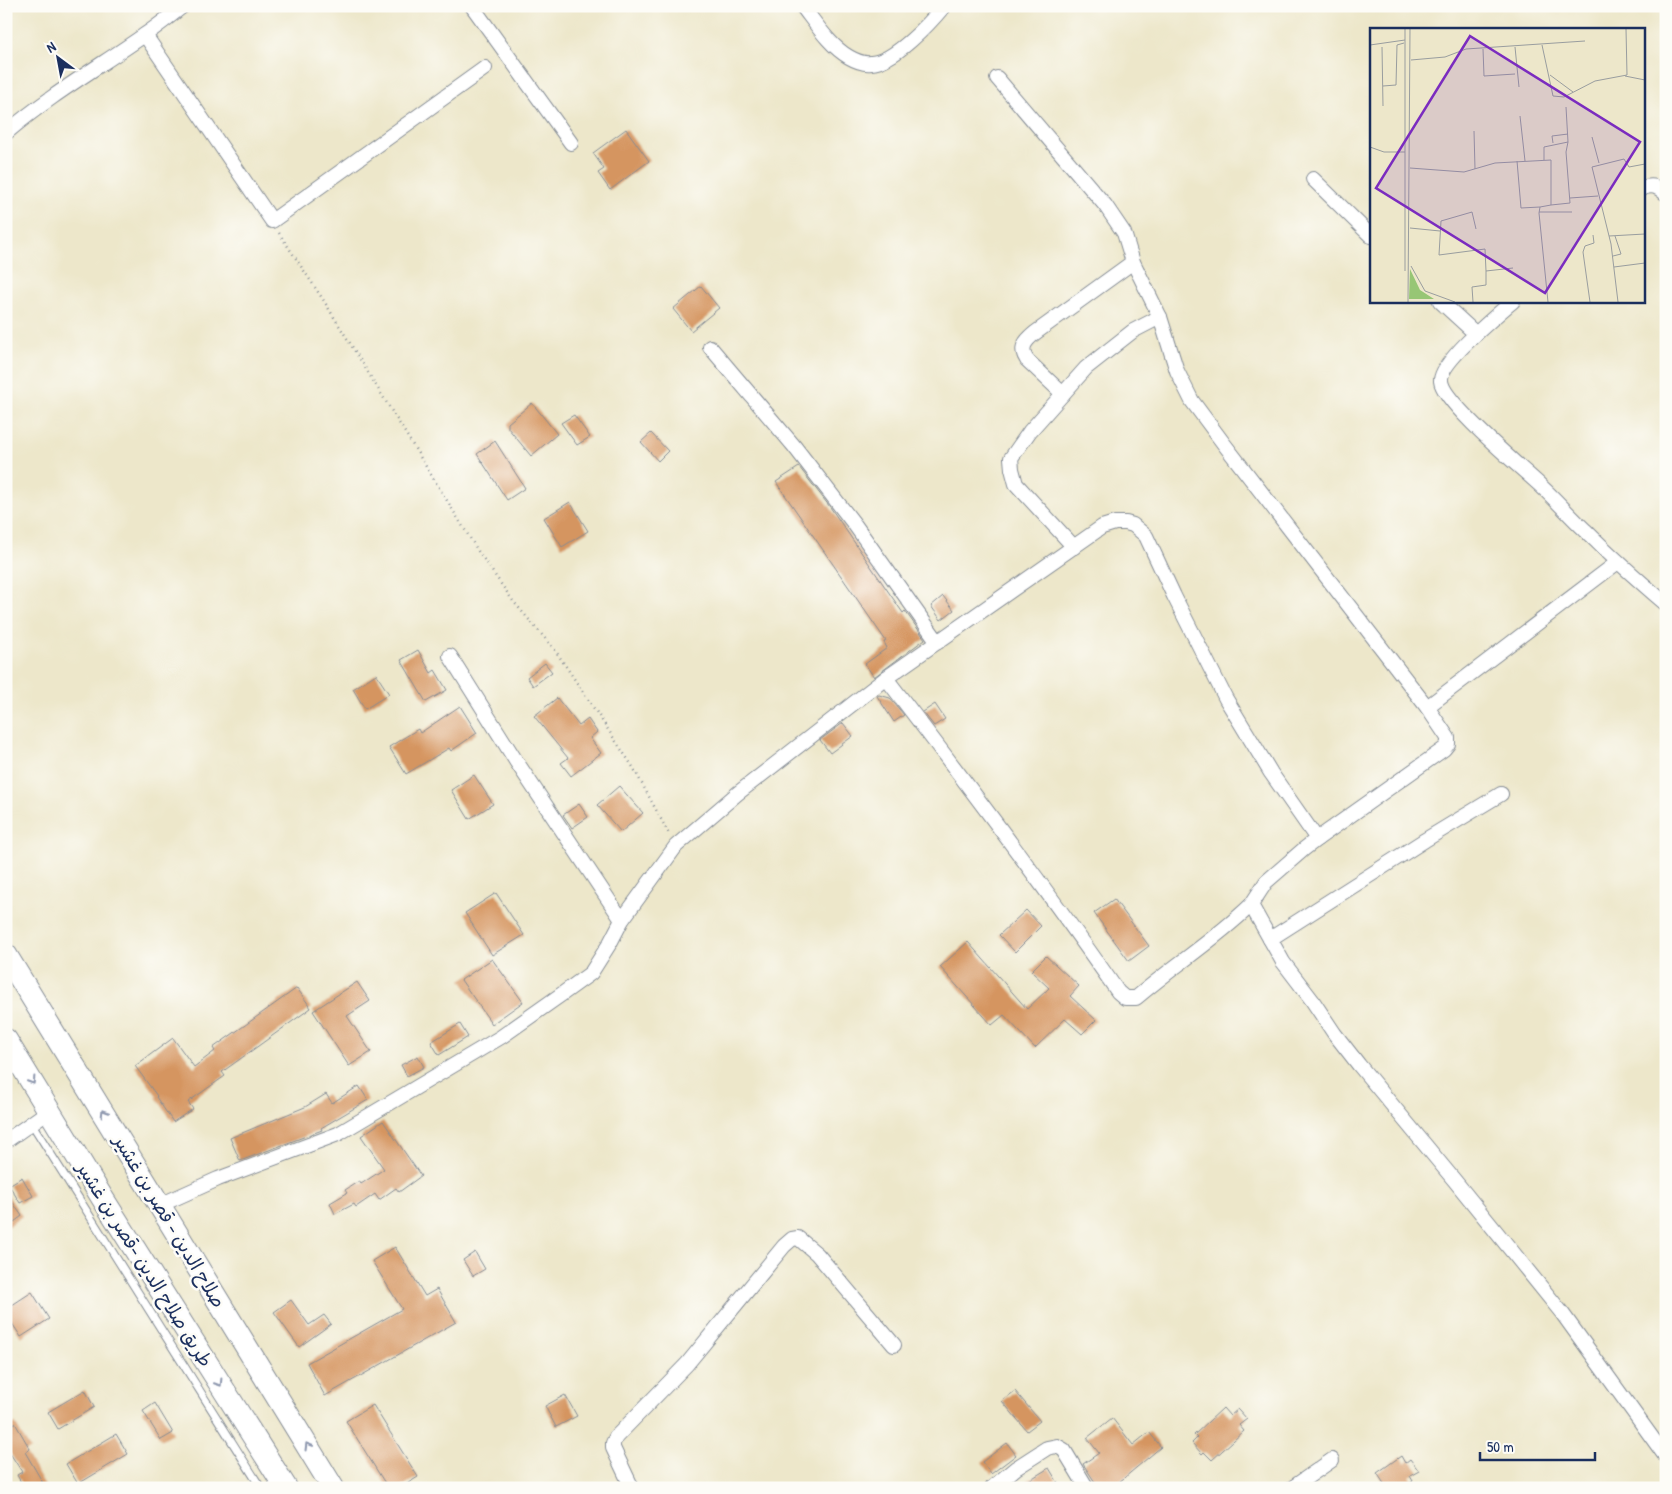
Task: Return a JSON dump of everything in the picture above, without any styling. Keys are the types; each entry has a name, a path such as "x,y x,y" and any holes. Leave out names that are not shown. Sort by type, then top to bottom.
{"highway":[{"name":"صلاح الدين - قصر بن غشير","path":"6,955 333,1488"},
{"name":"طريق صلاح الدين -قصر بن غشير","path":"6,1040 103,1199 286,1488"}],"street":[{"path":"6,133 31,111 145,35 183,6"},
{"path":"472,6 571,143"},
{"path":"802,6 828,38 848,57 859,62 872,63 887,58 904,46 944,6"},
{"path":"145,35 272,221 485,68"},
{"path":"886,678 1000,827 1118,992 1125,998 1136,998 1164,974 1228,927 1251,905 1266,882 1304,849 1448,744 1448,738 1427,707 1192,400 1177,371 1160,317 1133,262 1124,233 1105,205 997,78"},
{"path":"1313,179 1370,235"},
{"path":"1644,188 1657,186 1666,194"},
{"path":"1063,394 1027,360 1023,354 1023,346 1026,340 1133,262"},
{"path":"1441,302 1476,334"},
{"path":"1512,302 1476,334 1442,372 1441,382 1445,392 1484,435 1543,488 1618,562 1666,604"},
{"path":"1074,547 1016,484 1011,458 1086,368 1133,331 1160,317"},
{"path":"710,347 794,446 856,525 938,642"},
{"path":"160,1204 218,1179 338,1134 501,1037 590,973 622,920 676,846 738,793 886,678 1102,527 1126,523 1146,536 1178,605 1226,699 1271,773 1318,839"},
{"path":"1427,707 1618,562"},
{"path":"450,656 516,761 622,920"},
{"path":"1270,939 1501,794"},
{"path":"1251,905 1283,962 1312,1000 1334,1034 1562,1314 1666,1457"},
{"path":"6,1141 50,1110"},
{"path":"632,1488 613,1448 616,1438 688,1364 784,1246 792,1239 798,1238 817,1254 894,1345"},
{"path":"992,1488 1016,1468 1047,1448 1057,1446 1064,1450 1087,1488"},
{"path":"1292,1488 1332,1460"}],"lane":[{"path":"32,1124 261,1488"}],"path":[{"path":"272,221 324,301 478,550 513,601 555,650 633,767 661,822 676,846"}],"building":[{"path":"626,129 649,161 610,190 598,173 604,169 593,153"},
{"path":"701,286 719,308 691,331 673,309"},
{"path":"532,403 557,434 531,456 508,428 508,423"},
{"path":"574,415 590,437 577,445 561,423"},
{"path":"651,433 668,451 658,461 641,442"},
{"path":"495,441 525,488 507,500 477,454"},
{"path":"799,467 830,507 903,613 905,611 925,639 874,677 865,664 887,648 884,642 886,641 776,482"},
{"path":"570,502 588,531 562,547 544,518"},
{"path":"943,596 954,610 941,620 931,606"},
{"path":"418,650 431,673 435,670 447,690 426,702 401,660"},
{"path":"545,663 552,672 533,686 527,677"},
{"path":"376,674 389,694 365,709 353,689"},
{"path":"877,696 890,698 904,715 894,722"},
{"path":"557,698 579,726 588,719 597,732 590,738 601,753 571,776 561,763 568,758 534,716"},
{"path":"935,704 945,719 934,726 923,712"},
{"path":"460,706 477,733 451,751 449,748 406,774 389,747 418,729 420,733"},
{"path":"843,723 853,736 830,753 820,740"},
{"path":"474,775 493,804 469,819 451,790"},
{"path":"619,786 643,813 621,832 597,805"},
{"path":"579,804 588,817 572,828 563,815"},
{"path":"496,893 524,935 492,955 465,913"},
{"path":"1114,899 1149,946 1129,961 1094,913"},
{"path":"1026,910 1041,926 1015,952 999,935"},
{"path":"968,942 1027,1009 1049,988 1031,971 1046,956 1079,986 1070,996 1096,1020 1082,1034 1065,1019 1035,1048 1004,1015 992,1025 940,967"},
{"path":"492,959 523,1002 492,1024 461,980"},
{"path":"357,982 370,1001 347,1016 371,1052 349,1066 313,1011"},
{"path":"297,988 311,1008 222,1072 225,1076 188,1102 193,1109 173,1122 135,1066 173,1038 194,1067 215,1051 213,1048"},
{"path":"460,1024 468,1037 439,1055 431,1042"},
{"path":"418,1056 424,1067 407,1076 401,1065"},
{"path":"359,1086 368,1100 321,1128 322,1130 240,1161 230,1138 305,1107 326,1094 332,1103"},
{"path":"383,1121 421,1176 399,1192 396,1188 379,1200 375,1194 356,1207 354,1204 335,1214 330,1203 347,1193 345,1190 359,1181 361,1184 384,1169 361,1136"},
{"path":"22,1177 33,1196 20,1203 9,1185"},
{"path":"6,1193 22,1216 6,1228"},
{"path":"395,1247 425,1296 437,1289 456,1322 325,1396 307,1363 402,1309 372,1261"},
{"path":"475,1252 485,1269 473,1276 463,1260"},
{"path":"32,1292 49,1319 21,1337 6,1314 6,1309"},
{"path":"291,1300 309,1325 324,1315 331,1324 299,1347 274,1312"},
{"path":"85,1390 94,1407 58,1429 48,1412"},
{"path":"1015,1391 1040,1421 1027,1431 1002,1401"},
{"path":"565,1395 577,1416 556,1427 545,1406"},
{"path":"155,1403 173,1433 161,1440 143,1411"},
{"path":"373,1405 418,1477 400,1488 388,1488 346,1421"},
{"path":"1223,1408 1230,1416 1238,1409 1247,1419 1239,1425 1244,1431 1212,1460 1204,1452 1202,1454 1192,1443 1197,1438 1194,1435"},
{"path":"1112,1418 1133,1445 1149,1432 1161,1447 1112,1488 1099,1488 1083,1464 1099,1453 1087,1438"},
{"path":"15,1423 30,1449 25,1452 46,1488 24,1488 17,1475 22,1472 6,1447 6,1428"},
{"path":"116,1434 128,1454 78,1484 66,1464"},
{"path":"1007,1443 1016,1455 991,1474 982,1462"},
{"path":"1401,1456 1405,1463 1410,1459 1419,1471 1410,1476 1413,1481 1404,1488 1387,1488 1377,1473"},
{"path":"1049,1468 1061,1488 1016,1488"}]}
